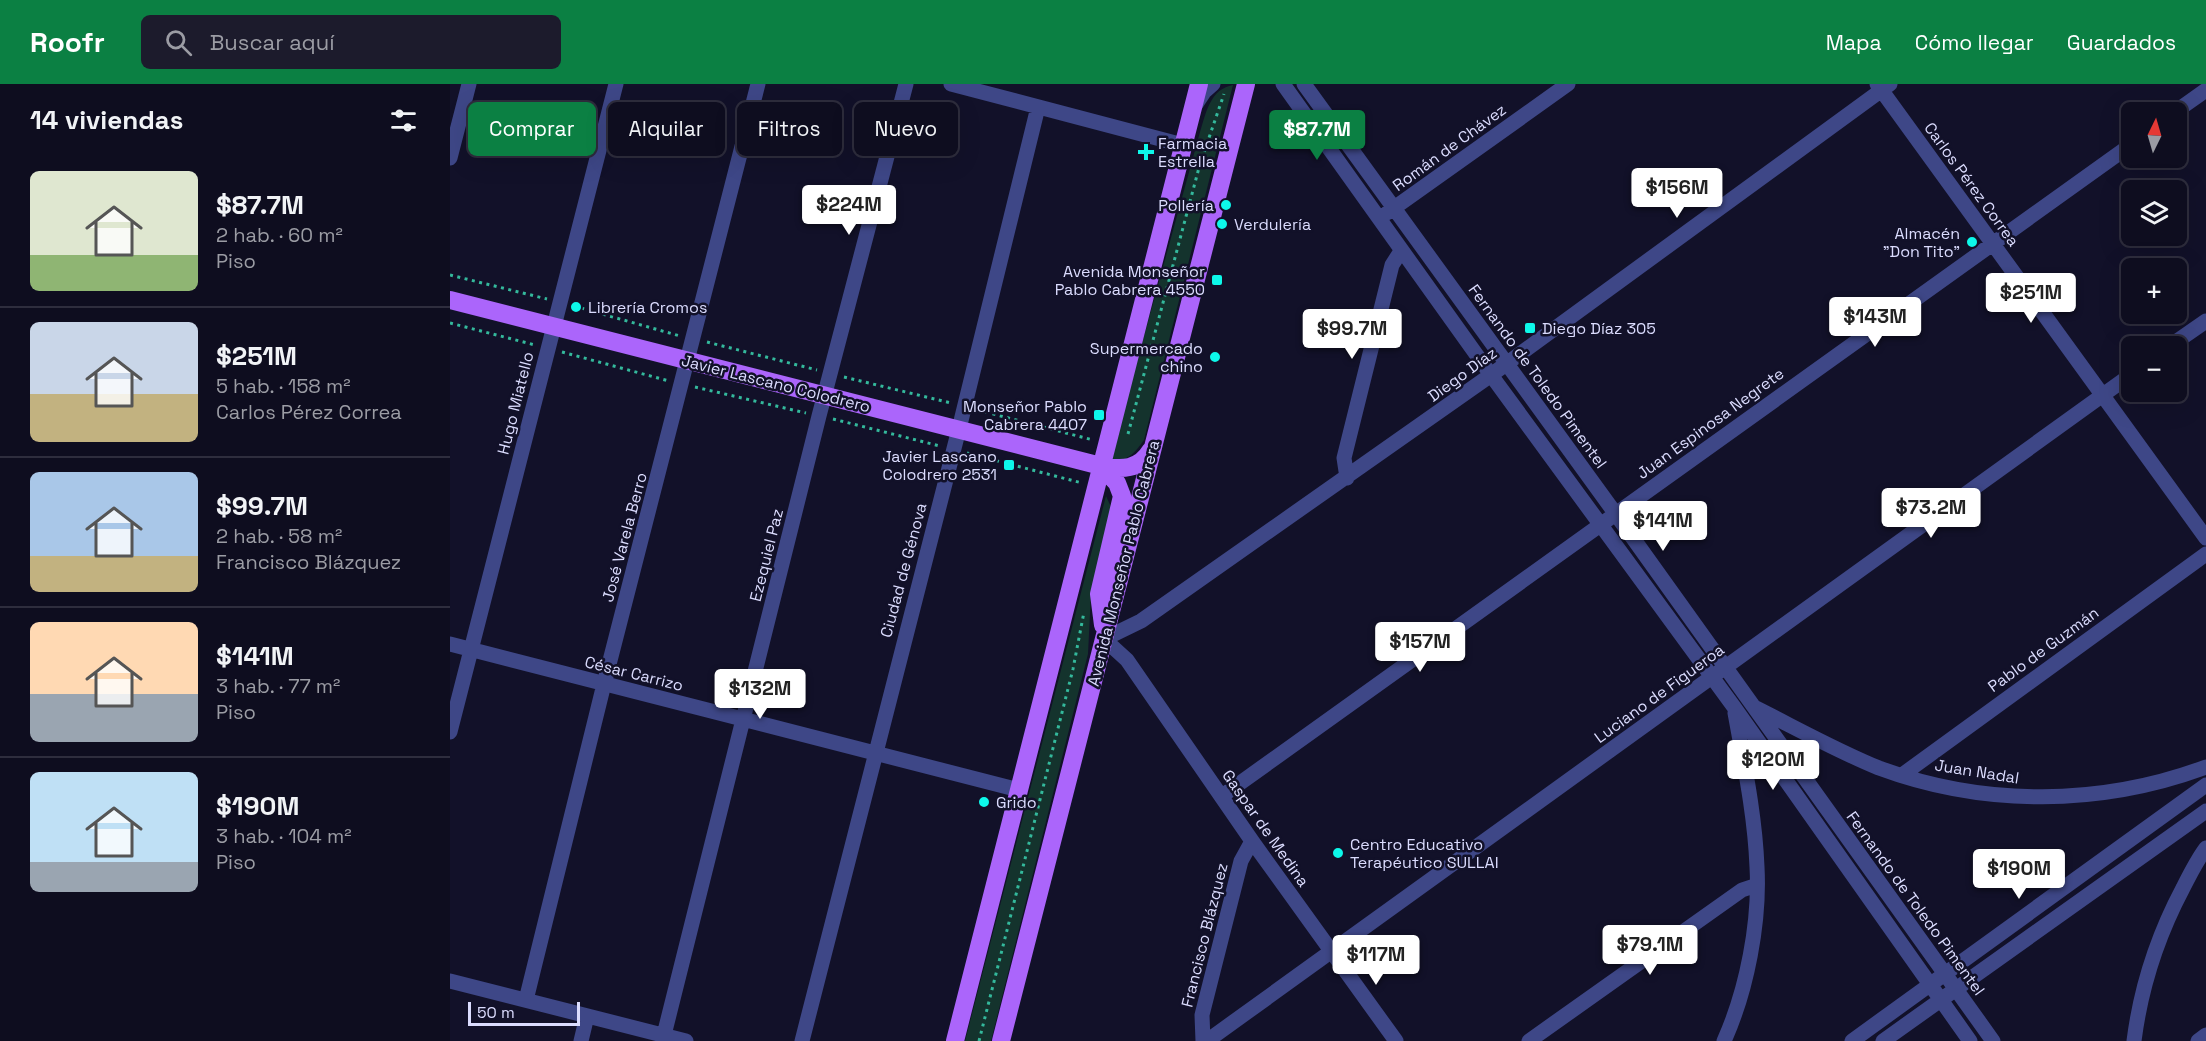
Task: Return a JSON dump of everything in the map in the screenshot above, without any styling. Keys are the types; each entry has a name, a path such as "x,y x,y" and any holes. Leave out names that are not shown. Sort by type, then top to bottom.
{"main road":[{"path":"955,1041 1199,84"},
{"name":"Avenida Monseñor Pablo Cabrera","path":"1001,1041 1247,88"},
{"name":"Javier Lascano Colodrero","path":"450,300 1101,466 1127,469 1134,467 1145,459 1153,446"},
{"path":"1101,466 1117,483 1122,496 1099,594 1104,639"}],"street":[{"path":"450,158 469,84"},
{"name":"Hugo Miatello","path":"450,732 616,84"},
{"name":"José Varela Berro","path":"526,1000 604,684 758,84"},
{"name":"Ezequiel Paz","path":"664,1035 824,396 906,84"},
{"path":"951,84 1183,145"},
{"path":"1192,109 1213,84"},
{"name":"Fernando de Toledo Pimentel","path":"1282,84 1734,707 1970,1041"},
{"name":"Fernando de Toledo Pimentel","path":"1305,84 1993,1041"},
{"name":"Román de Chávez","path":"1379,218 1568,84"},
{"name":"Carlos Pérez Correa","path":"1883,86 2101,395 2206,538"},
{"name":"Diego Díaz","path":"1104,639 1141,621 1347,478 1491,375 1883,86"},
{"path":"2187,103 2206,90"},
{"name":"Ciudad de Génova","path":"802,1041 1038,107"},
{"name":"Juan Espinosa Negrete","path":"1222,796 2121,152"},
{"path":"1347,478 1344,458 1392,265 1401,251"},
{"path":"2184,336 2206,321"},
{"name":"Luciano de Figueroa","path":"1205,1041 2121,381"},
{"name":"Pablo de Guzmán","path":"1902,775 2206,554"},
{"name":"Gaspar de Medina","path":"1104,639 1127,660 1252,841 1396,1041"},
{"name":"César Carrizo","path":"450,644 1019,790"},
{"path":"1724,1041 1733,1019 1748,965 1757,885 1751,807 1734,707"},
{"name":"Juan Nadal","path":"1754,707 1853,756 1902,775 1996,796 2061,797 2114,791 2153,784 2206,767"},
{"path":"1852,1041 2206,785"},
{"path":"1883,1041 1954,988 2206,811"},
{"name":"Francisco Blázquez","path":"1205,1041 1202,1015 1241,861 1252,841"},
{"path":"2134,1041 2143,987 2154,953 2167,919 2206,848"},
{"path":"1529,1041 1742,890 1757,885"},
{"path":"450,981 686,1041"},
{"path":"581,1041 587,1016"},
{"path":"2198,1041 2206,1035"}],"path":[{"path":"450,275 1107,443"},
{"path":"450,323 682,385 819,416 1081,482 1092,497"}],"green space":[{"path":"1233,85 1144,440 1132,454 1116,462 1111,458 1112,453 1204,117 1219,91"},
{"path":"1106,496 1112,509 1091,594 1088,654 991,1041 965,1041"}],"place":[{"name":"Farmacia Estrella","path":"1146,152"},
{"name":"Pollería","path":"1226,205"},
{"name":"Verdulería","path":"1222,224"},
{"name":"Almacén \"Don Tito\"","path":"1972,242"},
{"name":"Avenida Monseñor Pablo Cabrera 4550","path":"1217,280"},
{"name":"Librería Cromos","path":"576,307"},
{"name":"Diego Díaz 305","path":"1530,328"},
{"name":"Supermercado chino","path":"1215,357"},
{"name":"Monseñor Pablo Cabrera 4407","path":"1099,415"},
{"name":"Javier Lascano Colodrero 2531","path":"1009,465"},
{"name":"Grido","path":"984,802"},
{"name":"Centro Educativo Terapéutico SULLAI","path":"1338,853"}]}
